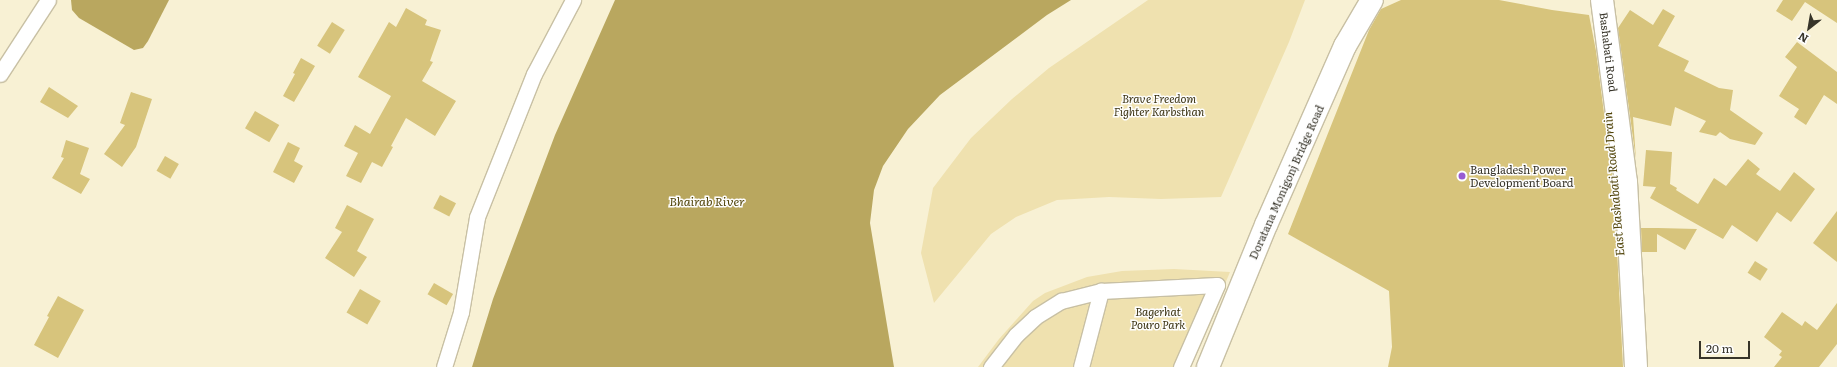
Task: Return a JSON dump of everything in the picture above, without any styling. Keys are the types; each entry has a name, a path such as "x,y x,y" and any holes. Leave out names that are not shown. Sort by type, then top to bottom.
{"main road":[{"name":"Doratana Monigonj Bridge Road","path":"1208,367 1266,225 1345,46 1372,0"},
{"name":"Bashabati Road","path":"1602,0 1626,182 1636,367"}],"street":[{"path":"0,74 48,0"},
{"path":"444,367 462,312 477,217 534,74 573,0"},
{"path":"994,366 1016,335 1034,317 1062,302 1101,291 1217,285 1181,367"},
{"path":"1081,367 1101,291"}],"green space":[{"name":"Brave Freedom Fighter Karbsthan","path":"1148,0 1305,0 1289,42 1221,197 1161,199 1109,197 1057,200 1016,217 991,234 934,303 921,253 933,188 971,138 1012,99 1049,68"},
{"name":"Bagerhat Pouro Park","path":"1174,269 1230,272 1190,367 978,367 999,339 1033,301 1045,293 1087,277 1122,271"}],"water":[{"path":"71,0 169,0 148,41 143,48 134,50 79,18 72,10"},
{"name":"Bhairab River","path":"615,0 1071,0 1047,15 940,95 908,129 883,166 874,190 870,223 894,367 472,367 493,299 555,135"}],"building":[{"name":"Bangladesh Power Development Board","path":"1401,0 1499,0 1589,15 1596,51 1614,191 1623,367 1388,367 1392,347 1389,291 1288,234 1369,30 1381,9"},
{"path":"1783,0 1837,0 1837,23 1805,2 1792,21 1776,11"},
{"path":"406,8 427,20 425,25 441,30 430,61 433,62 422,81 456,101 435,136 406,118 382,167 372,162 361,183 346,176 358,153 344,146 355,125 370,134 391,96 358,77 389,22 396,27"},
{"path":"1663,9 1675,16 1658,46 1689,61 1684,71 1719,88 1733,90 1730,110 1763,133 1755,145 1730,139 1720,132 1716,136 1699,132 1706,121 1675,107 1671,126 1633,117 1636,160 1618,28 1630,10 1653,25"},
{"path":"332,22 345,30 330,54 317,46"},
{"path":"1797,42 1837,72 1837,104 1824,95 1806,125 1794,117 1799,109 1779,96 1797,67 1785,57"},
{"path":"301,58 315,66 294,102 283,96 295,74 293,73"},
{"path":"49,87 78,106 68,118 40,102"},
{"path":"131,92 152,99 136,147 122,167 104,154 125,125 120,123"},
{"path":"255,111 279,125 269,142 245,128"},
{"path":"66,140 89,148 80,174 90,179 81,194 52,178 64,158 61,157"},
{"path":"288,142 300,148 294,161 303,166 294,183 273,172"},
{"path":"1646,150 1672,152 1670,184 1677,188 1676,190 1698,204 1714,178 1726,186 1748,159 1760,169 1756,174 1780,191 1794,172 1815,189 1791,222 1777,212 1757,242 1732,225 1723,239 1650,198 1656,187 1643,186"},
{"path":"165,156 179,164 170,179 156,171"},
{"path":"440,195 456,203 449,217 433,208"},
{"path":"347,205 374,219 357,251 367,257 354,277 325,258 342,232 335,228"},
{"path":"1837,211 1837,262 1813,243"},
{"path":"1641,228 1697,229 1685,250 1657,234 1657,252 1642,252"},
{"path":"1755,261 1768,269 1760,281 1748,273"},
{"path":"434,283 453,294 447,305 428,294"},
{"path":"360,289 381,301 367,324 346,312"},
{"path":"58,296 84,310 58,358 34,345"},
{"path":"1837,303 1837,344 1819,367 1774,367 1782,357 1779,355 1782,351 1764,337 1782,312 1802,326 1805,321 1817,330"}],"place":[{"name":"Bangladesh Power Development Board","path":"1462,176"}],"water label":[{"name":"East Bashabati Road Drain","path":"1614,184"}]}
